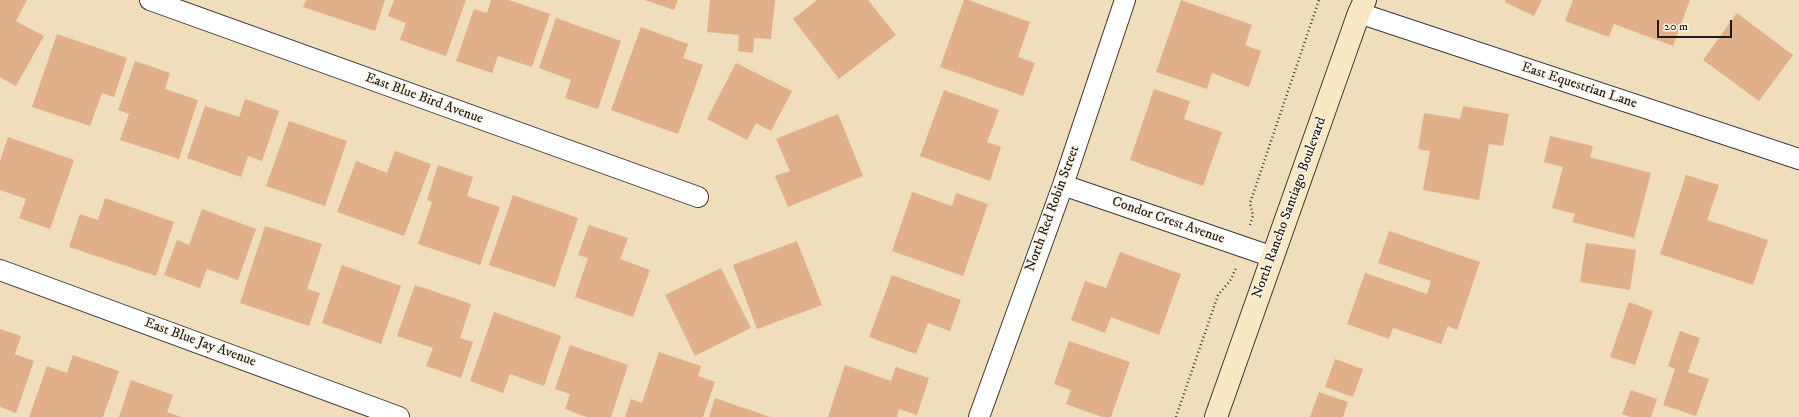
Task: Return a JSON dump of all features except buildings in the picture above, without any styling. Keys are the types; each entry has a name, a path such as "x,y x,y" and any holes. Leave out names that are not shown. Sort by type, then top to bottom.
{"street":[{"name":"East Blue Bird Avenue","path":"150,0 698,197"},
{"name":"North Red Robin Street","path":"978,417 1063,185 1125,0"},
{"name":"East Equestrian Lane","path":"1362,6 1799,159"},
{"name":"North Rancho Santiago Boulevard","path":"1216,417 1362,6"},
{"name":"Condor Crest Avenue","path":"1063,185 1273,257"},
{"name":"East Blue Jay Avenue","path":"0,270 399,417"}],"path":[{"path":"1176,417 1218,295 1230,281 1244,248 1253,216 1250,203 1319,0"}]}
